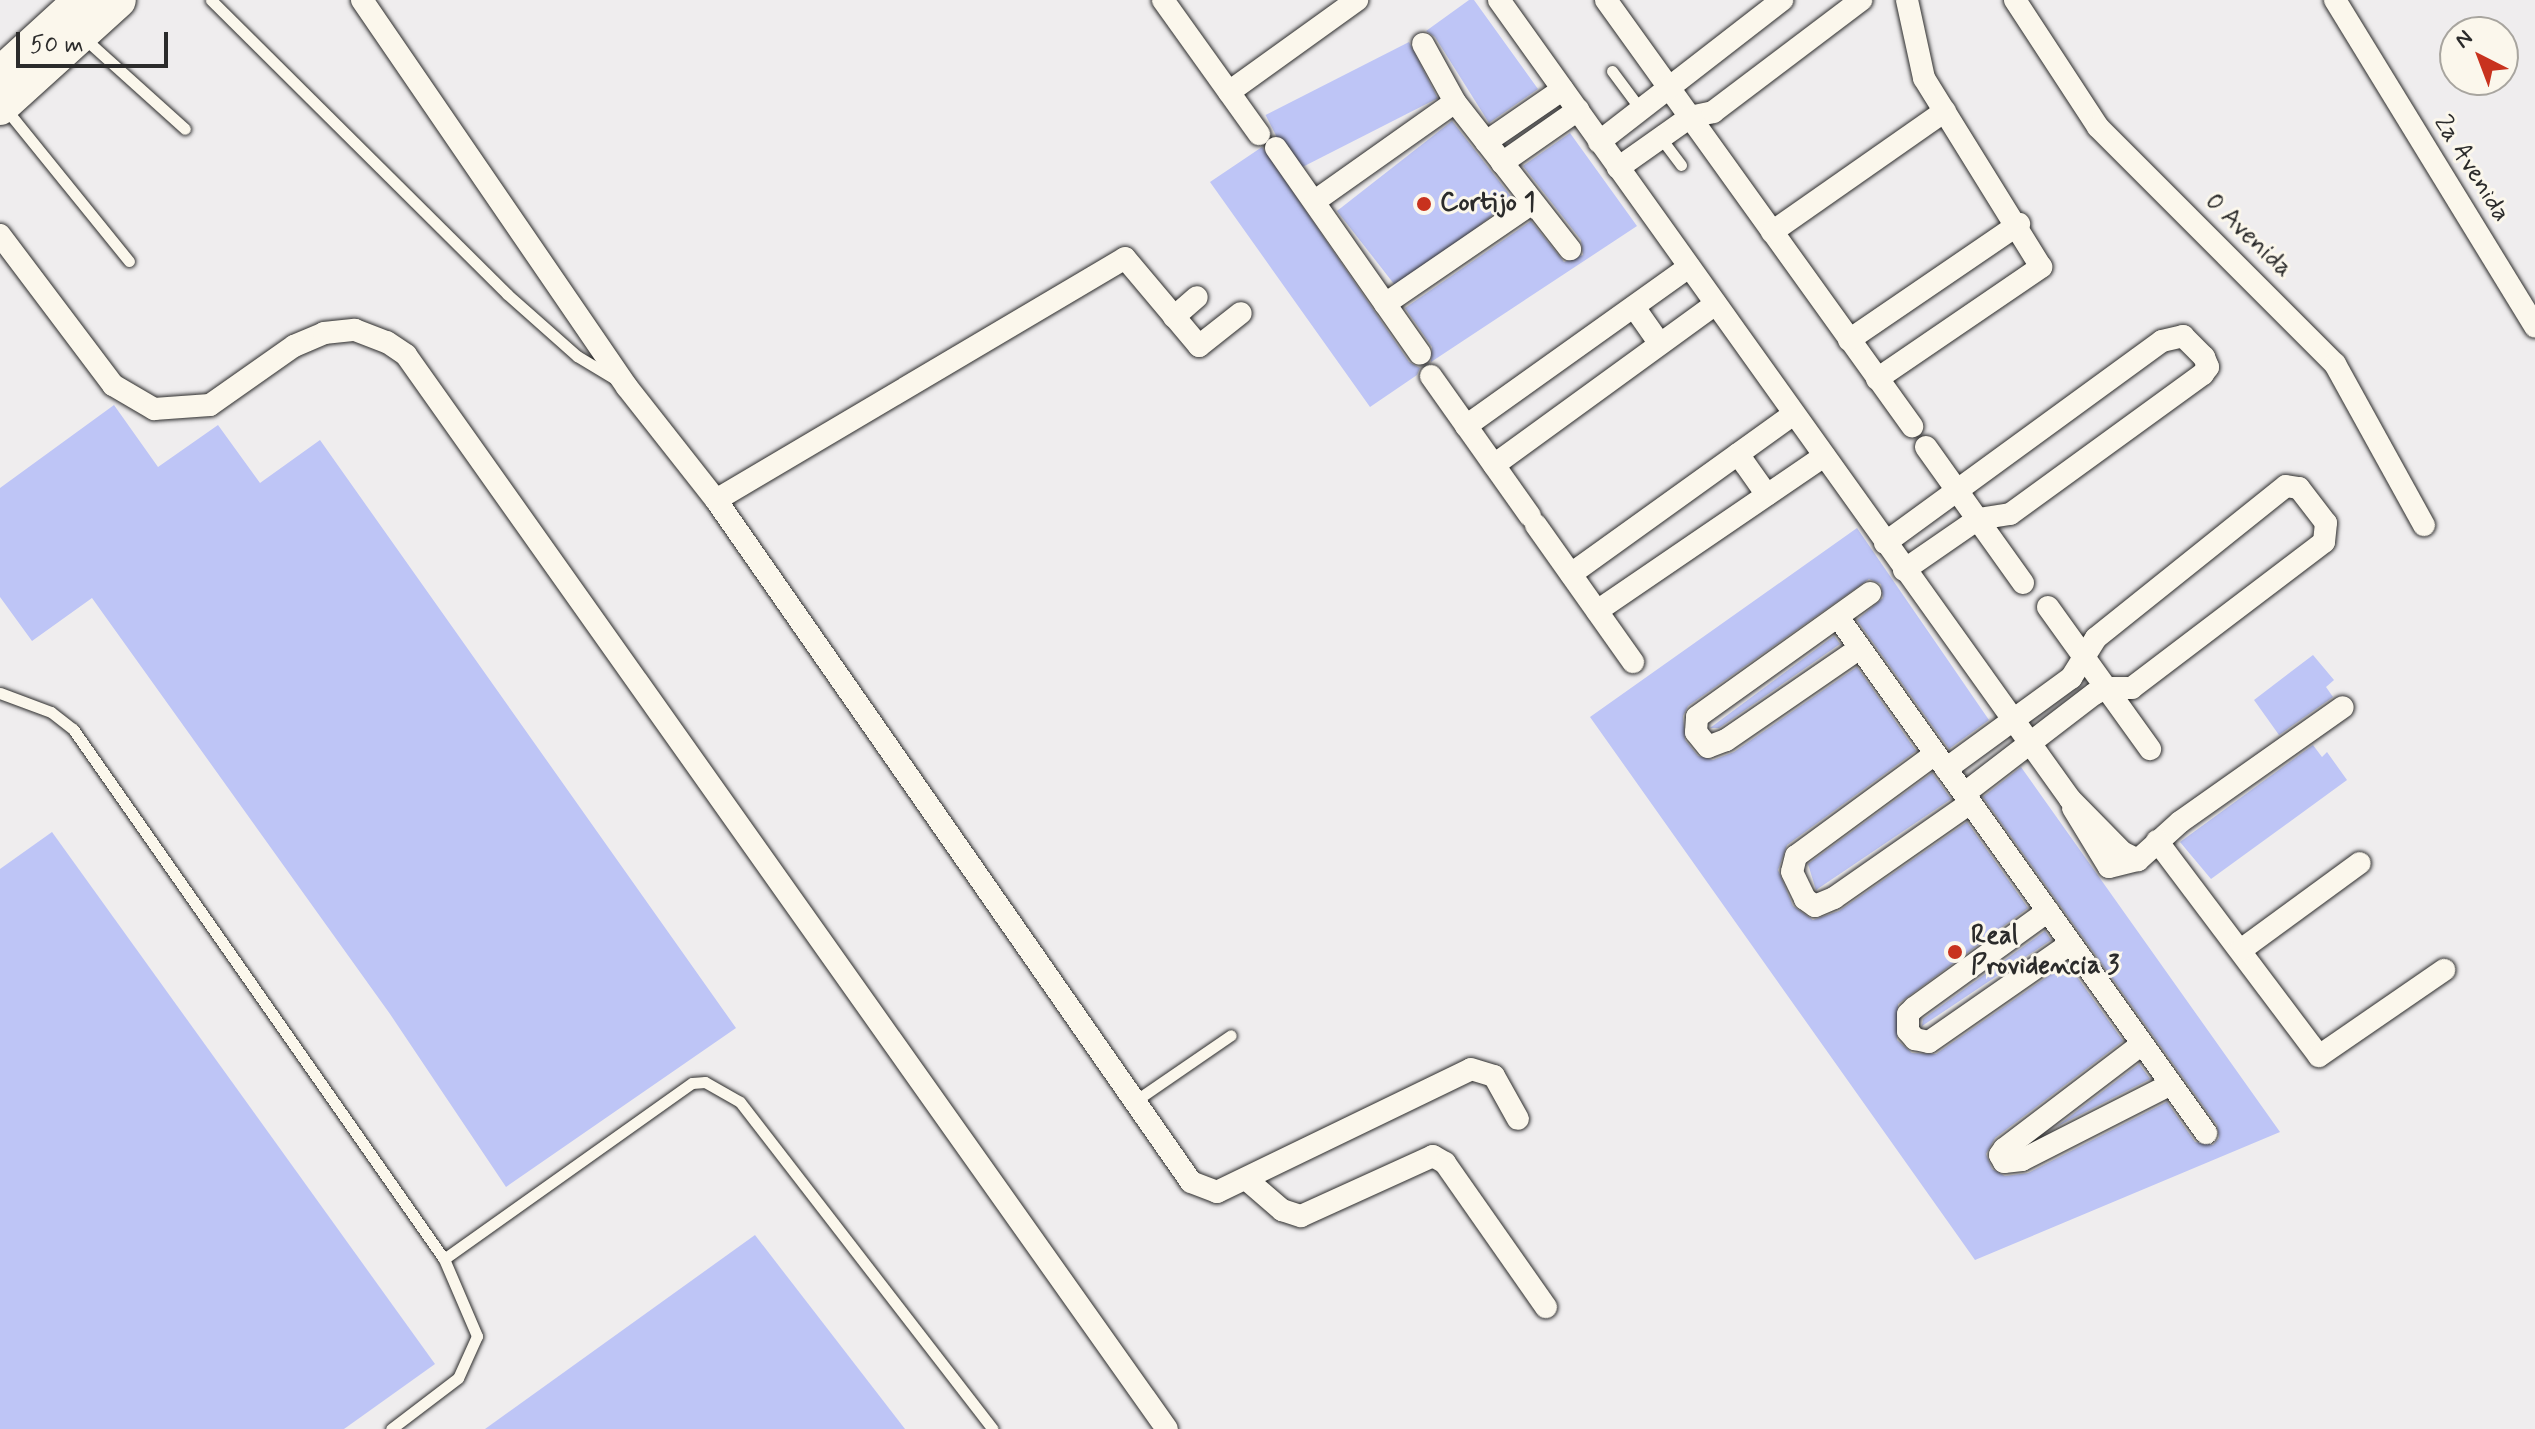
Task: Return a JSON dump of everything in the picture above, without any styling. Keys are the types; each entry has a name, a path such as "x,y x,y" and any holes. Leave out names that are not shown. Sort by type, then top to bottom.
{"main road":[{"path":"1,96 82,0"},
{"path":"1,96 83,37 118,0"}],"street":[{"path":"362,0 627,387 716,500 1135,1101 1201,1189 1217,1192 1471,1069 1494,1076 1518,1119"},
{"path":"1163,0 1229,92 1315,201 1420,354"},
{"path":"1229,92 1357,0"},
{"path":"1499,0 2031,747 2070,799 2122,852 2138,860 2157,841 2343,707"},
{"path":"1606,0 1912,426"},
{"path":"1599,142 1671,91 1683,72 1782,0"},
{"path":"1618,168 1690,117 1713,112 1861,0"},
{"path":"1877,379 2038,271 2041,261 1924,78 1907,0"},
{"name":"0 Avenida","path":"2015,0 2103,134 2335,364 2424,525"},
{"name":"2a Avenida","path":"2335,0 2535,327"},
{"path":"1423,44 1455,102 1531,204 1570,249"},
{"path":"1486,142 1563,89"},
{"path":"1315,201 1455,102"},
{"path":"1502,163 1578,110"},
{"path":"1772,232 1945,111"},
{"path":"1385,304 1531,204"},
{"path":"1849,340 2019,224"},
{"path":"0,235 113,385 154,409 210,405 304,340 324,333 355,330 387,342 406,355 1167,1429"},
{"path":"716,500 1125,258 1199,346 1241,313"},
{"path":"1466,426 1689,267"},
{"path":"1174,317 1197,297"},
{"path":"1494,465 1716,304"},
{"path":"1634,307 1660,344"},
{"path":"1885,543 2162,341 2183,336 2204,357 2208,367 2203,374 2010,514 1978,519 1904,570"},
{"path":"1431,376 1633,662"},
{"path":"1571,574 1794,414"},
{"path":"1926,447 2023,583"},
{"path":"1738,454 1767,495"},
{"path":"1597,611 1824,456"},
{"path":"2286,486 2299,488 2326,523 2324,542 2132,688 2106,688 2066,712 2031,747 1968,798 1834,898 1815,906 1805,899 1792,872 1796,856 1940,762 2012,721 2071,678 2086,658 2096,638 2286,486"},
{"path":"1860,648 1726,740 1708,747 1701,742 1694,723 1697,717 1870,593"},
{"path":"2048,607 2150,749"},
{"path":"1838,617 2206,1133"},
{"path":"2157,841 2319,1056 2444,970"},
{"path":"2241,950 2360,863"},
{"path":"2048,911 1914,1008 1908,1014 1908,1031 1915,1039 1929,1042 2070,944"},
{"path":"2142,1044 2004,1149 2000,1155 2004,1162 2022,1160 2171,1084"},
{"path":"1246,1179 1282,1210 1301,1216 1433,1156 1445,1163 1546,1307"}],"lane":[{"path":"211,0 507,294 577,356 627,387"},
{"path":"83,37 185,129"},
{"path":"1612,71 1642,110"},
{"path":"1,96 129,261"},
{"path":"1660,137 1681,165"},
{"path":"0,693 51,712 73,729 444,1259 477,1336 458,1378 391,1429"},
{"path":"1135,1101 1231,1035"},
{"path":"444,1259 692,1083 705,1082 740,1102 993,1429"}],"building":[{"path":"1469,0 1474,0 1538,89 1489,123 1435,37 1426,31"},
{"path":"1409,42 1438,98 1294,171 1266,115"},
{"path":"1452,121 1513,199 1398,289 1337,211"},
{"path":"1570,133 1637,226 1431,362 1432,347 1405,308 1531,221 1564,262 1583,255 1581,240 1523,166"},
{"path":"1262,147 1409,362 1420,368 1417,375 1370,407 1210,182"},
{"path":"114,405 158,467 218,425 260,483 320,440 736,1028 506,1187 390,1014 92,598 32,641 0,597 0,488"},
{"name":"Real Providencia 3","path":"1857,528 1989,720 1949,749 1857,620 1883,598 1881,584 1869,579 1688,706 1683,716 1685,740 1698,756 1713,760 1734,752 1857,667 1916,751 1787,845 1778,870 1793,906 1813,920 1839,911 1967,822 2028,908 1898,1004 1897,1040 1912,1053 1936,1054 2067,963 2123,1041 1995,1138 1986,1154 1992,1169 2005,1176 2028,1173 2167,1102 2195,1142 2213,1145 2219,1138 2217,1125 1983,797 2021,767 2280,1132 1975,1260 1590,717"},
{"path":"1834,636 1840,644 1719,728 1710,728"},
{"path":"2313,655 2334,680 2326,687 2333,697 2279,735 2254,700"},
{"path":"2313,745 2322,757 2327,752 2347,780 2211,879 2180,842"},
{"path":"1932,773 1951,799 1816,890 1808,864"},
{"path":"52,832 435,1364 344,1429 0,1429 0,869"},
{"path":"2045,931 2051,940 1922,1026 1923,1019"},
{"path":"2139,1064 2150,1079 2056,1127"},
{"path":"755,1235 905,1429 485,1429"}],"place":[{"name":"Cortijo 1","path":"1424,204"},
{"name":"Real Providencia 3","path":"1955,952"}]}
